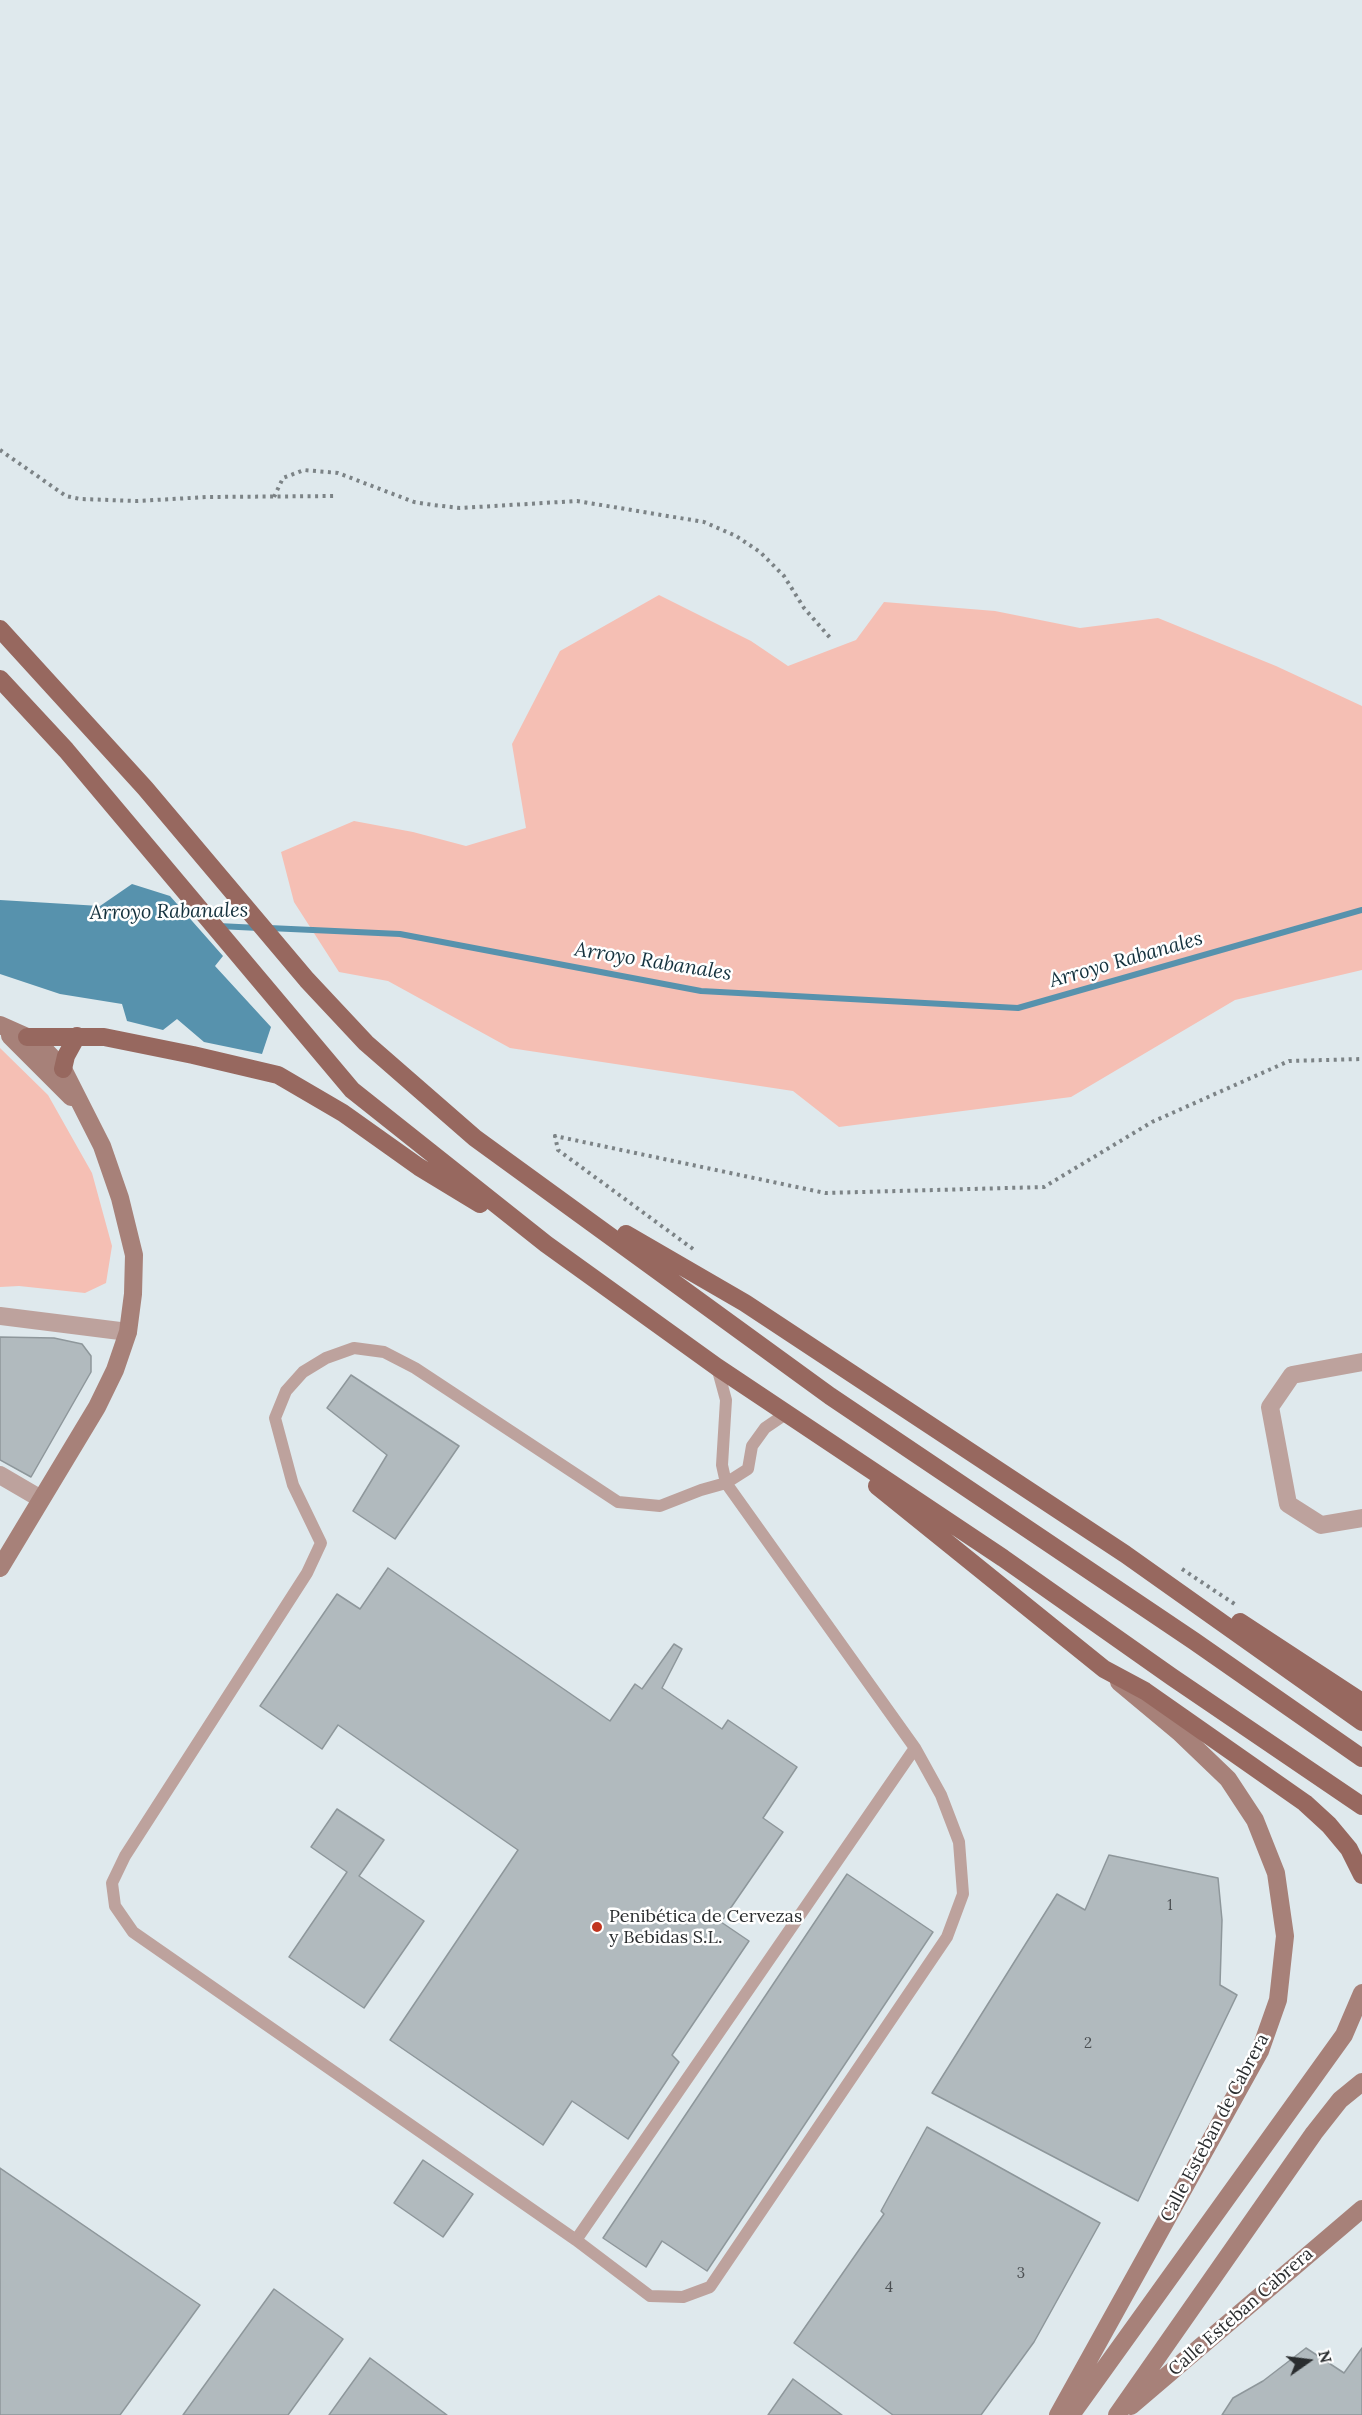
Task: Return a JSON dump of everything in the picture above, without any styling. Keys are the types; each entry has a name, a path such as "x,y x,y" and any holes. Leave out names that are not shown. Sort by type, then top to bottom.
{"main road":[{"path":"0,629 138,779 307,980 366,1043 475,1138 830,1396 1194,1641 1362,1758"},
{"path":"0,679 66,750 352,1090 546,1244 717,1367 1003,1558 1172,1677 1362,1806"},
{"path":"27,1036 104,1038 278,1075 343,1113 419,1167 546,1244"},
{"path":"63,1069 66,1056 77,1036"},
{"path":"475,1138 639,1243 745,1303 1125,1554 1362,1722"},
{"path":"787,1413 1104,1669 1144,1691 1305,1803 1329,1825 1349,1849 1362,1875"},
{"path":"1125,1554 1202,1597 1362,1701"}],"street":[{"path":"0,1026 27,1036 43,1048 63,1069 102,1146 120,1198 134,1255 134,1294 128,1332 98,1407 0,1568"},
{"path":"0,1026 84,1109"},
{"path":"0,1316 128,1332"},
{"path":"1362,1362 1292,1375 1270,1407 1288,1504 1321,1525 1362,1518"},
{"path":"0,1475 41,1499"},
{"name":"Calle Esteban de Cabrera","path":"1058,2415 1260,2051 1278,2000 1285,1936 1276,1873 1255,1820 1228,1779 1179,1732 1104,1669"},
{"name":"Calle Esteban de Cabrera","path":"1071,2415 1344,2035 1362,1993"},
{"path":"1119,2415 1314,2133 1340,2100 1362,2082"},
{"name":"Calle Esteban Cabrera","path":"1119,2415 1362,2209"}],"lane":[{"path":"717,1367 726,1400 722,1465 726,1484 915,1748 941,1795 959,1842 963,1894 947,1937 710,2287 683,2296 650,2296 576,2240 133,1932 115,1906 112,1883 125,1856 308,1573 321,1543 293,1485 275,1418 286,1391 303,1372 326,1358 354,1347 384,1352 415,1368 618,1502 660,1506 701,1490 726,1484 747,1469 752,1446 765,1428 787,1413"},
{"path":"576,2240 915,1748"}],"path":[{"path":"0,450 66,496 80,499 138,501 207,497 337,496"},
{"path":"274,497 283,477 304,470 338,473 414,502 433,505 470,508 577,501 705,522 760,552 784,576 804,608 832,640"},
{"path":"699,1254 558,1150 555,1136 825,1193 1044,1187 1152,1122 1288,1061 1362,1059"}],"shaded area":[{"path":"659,595 751,641 788,666 856,640 884,602 995,611 1080,628 1158,618 1276,666 1362,706 1362,970 1235,1000 1071,1097 839,1127 793,1091 510,1048 388,981 339,972 294,902 281,852 354,821 413,832 466,846 526,828 512,744 560,651"},
{"path":"0,1048 48,1095 92,1173 112,1246 106,1283 85,1293 19,1286 0,1287"}],"water":[{"path":"132,884 170,896 223,956 215,966 271,1027 262,1054 204,1042 177,1019 163,1030 127,1021 122,1004 60,994 0,974 0,900 100,906"}],"building":[{"path":"0,1337 54,1338 82,1344 91,1356 91,1372 31,1477 0,1460"},
{"path":"351,1375 459,1446 395,1539 353,1511 387,1455 327,1408"},
{"name":"Penibética de Cervezas y Bebidas S.L.","path":"388,1568 610,1721 635,1684 642,1689 674,1644 682,1649 662,1688 722,1729 728,1720 797,1767 763,1818 783,1832 721,1922 749,1941 672,2055 679,2062 628,2139 572,2101 543,2145 390,2040 518,1850 338,1725 322,1749 260,1706 337,1594 360,1609"},
{"path":"337,1809 384,1840 359,1876 424,1921 364,2008 289,1957 347,1872 311,1847"},
{"path":"1109,1855 1218,1878 1222,1920 1220,1985 1237,1995 1138,2201 932,2093 1057,1894 1085,1910"},
{"path":"847,1874 933,1932 707,2271 662,2241 646,2267 603,2238"},
{"path":"927,2127 1100,2223 1034,2342 981,2415 893,2415 794,2343 884,2214 881,2211"},
{"path":"423,2160 473,2194 443,2237 394,2203"},
{"path":"0,2168 200,2305 120,2415 0,2415"},
{"path":"274,2289 343,2339 288,2415 183,2415"},
{"path":"1306,2348 1344,2373 1362,2348 1362,2415 1222,2415 1233,2398 1263,2381"},
{"path":"370,2358 447,2415 329,2415"},
{"path":"793,2379 842,2415 768,2415"}],"waterway":[{"name":"Arroyo Rabanales","path":"269,928 400,934 701,991 1018,1008 1362,910"},
{"name":"Arroyo Rabanales","path":"218,926 259,928"}],"place":[{"name":"Penibética de Cervezas y Bebidas S.L.","path":"597,1927"}]}
